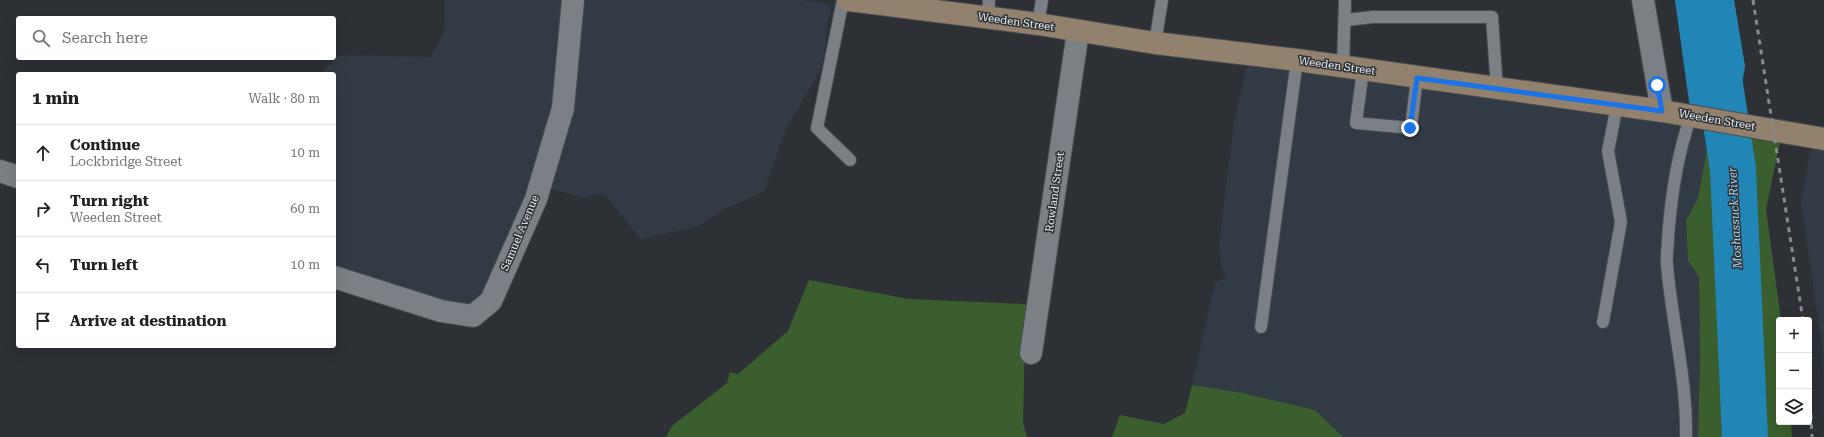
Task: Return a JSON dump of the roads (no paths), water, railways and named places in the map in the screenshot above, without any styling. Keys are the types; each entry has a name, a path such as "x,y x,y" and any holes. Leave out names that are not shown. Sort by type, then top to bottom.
{"main road":[{"name":"Weeden Street","path":"849,0 988,9 1038,24 1155,43 1297,60 1417,78 1662,111 1824,138"}],"street":[{"name":"Samuel Avenue","path":"336,278 441,311 474,316 491,301 536,199 563,108 573,0"},
{"path":"1643,0 1662,111"},
{"name":"Rowland Street","path":"1031,353 1078,31"},
{"path":"0,171 16,176"}],"lane":[{"path":"843,0 817,128 850,160"},
{"path":"1038,24 1042,0"},
{"path":"1155,43 1162,0"},
{"path":"1345,0 1346,20 1353,68 1356,123 1410,128 1417,78"},
{"path":"1346,20 1373,17 1492,17 1497,89"},
{"path":"1260,327 1297,60"},
{"path":"1603,322 1621,222 1608,151 1617,105"},
{"path":"1686,437 1686,420 1679,350 1667,264 1670,218 1682,142 1696,117"}],"water":[{"path":"1675,0 1734,0 1745,66 1736,118 1691,116"}],"waterway":[{"name":"Moshassuck River","path":"1707,0 1733,169 1745,437"}],"railway":[{"path":"1753,0 1803,317"},
{"path":"1810,389 1812,437"}]}
